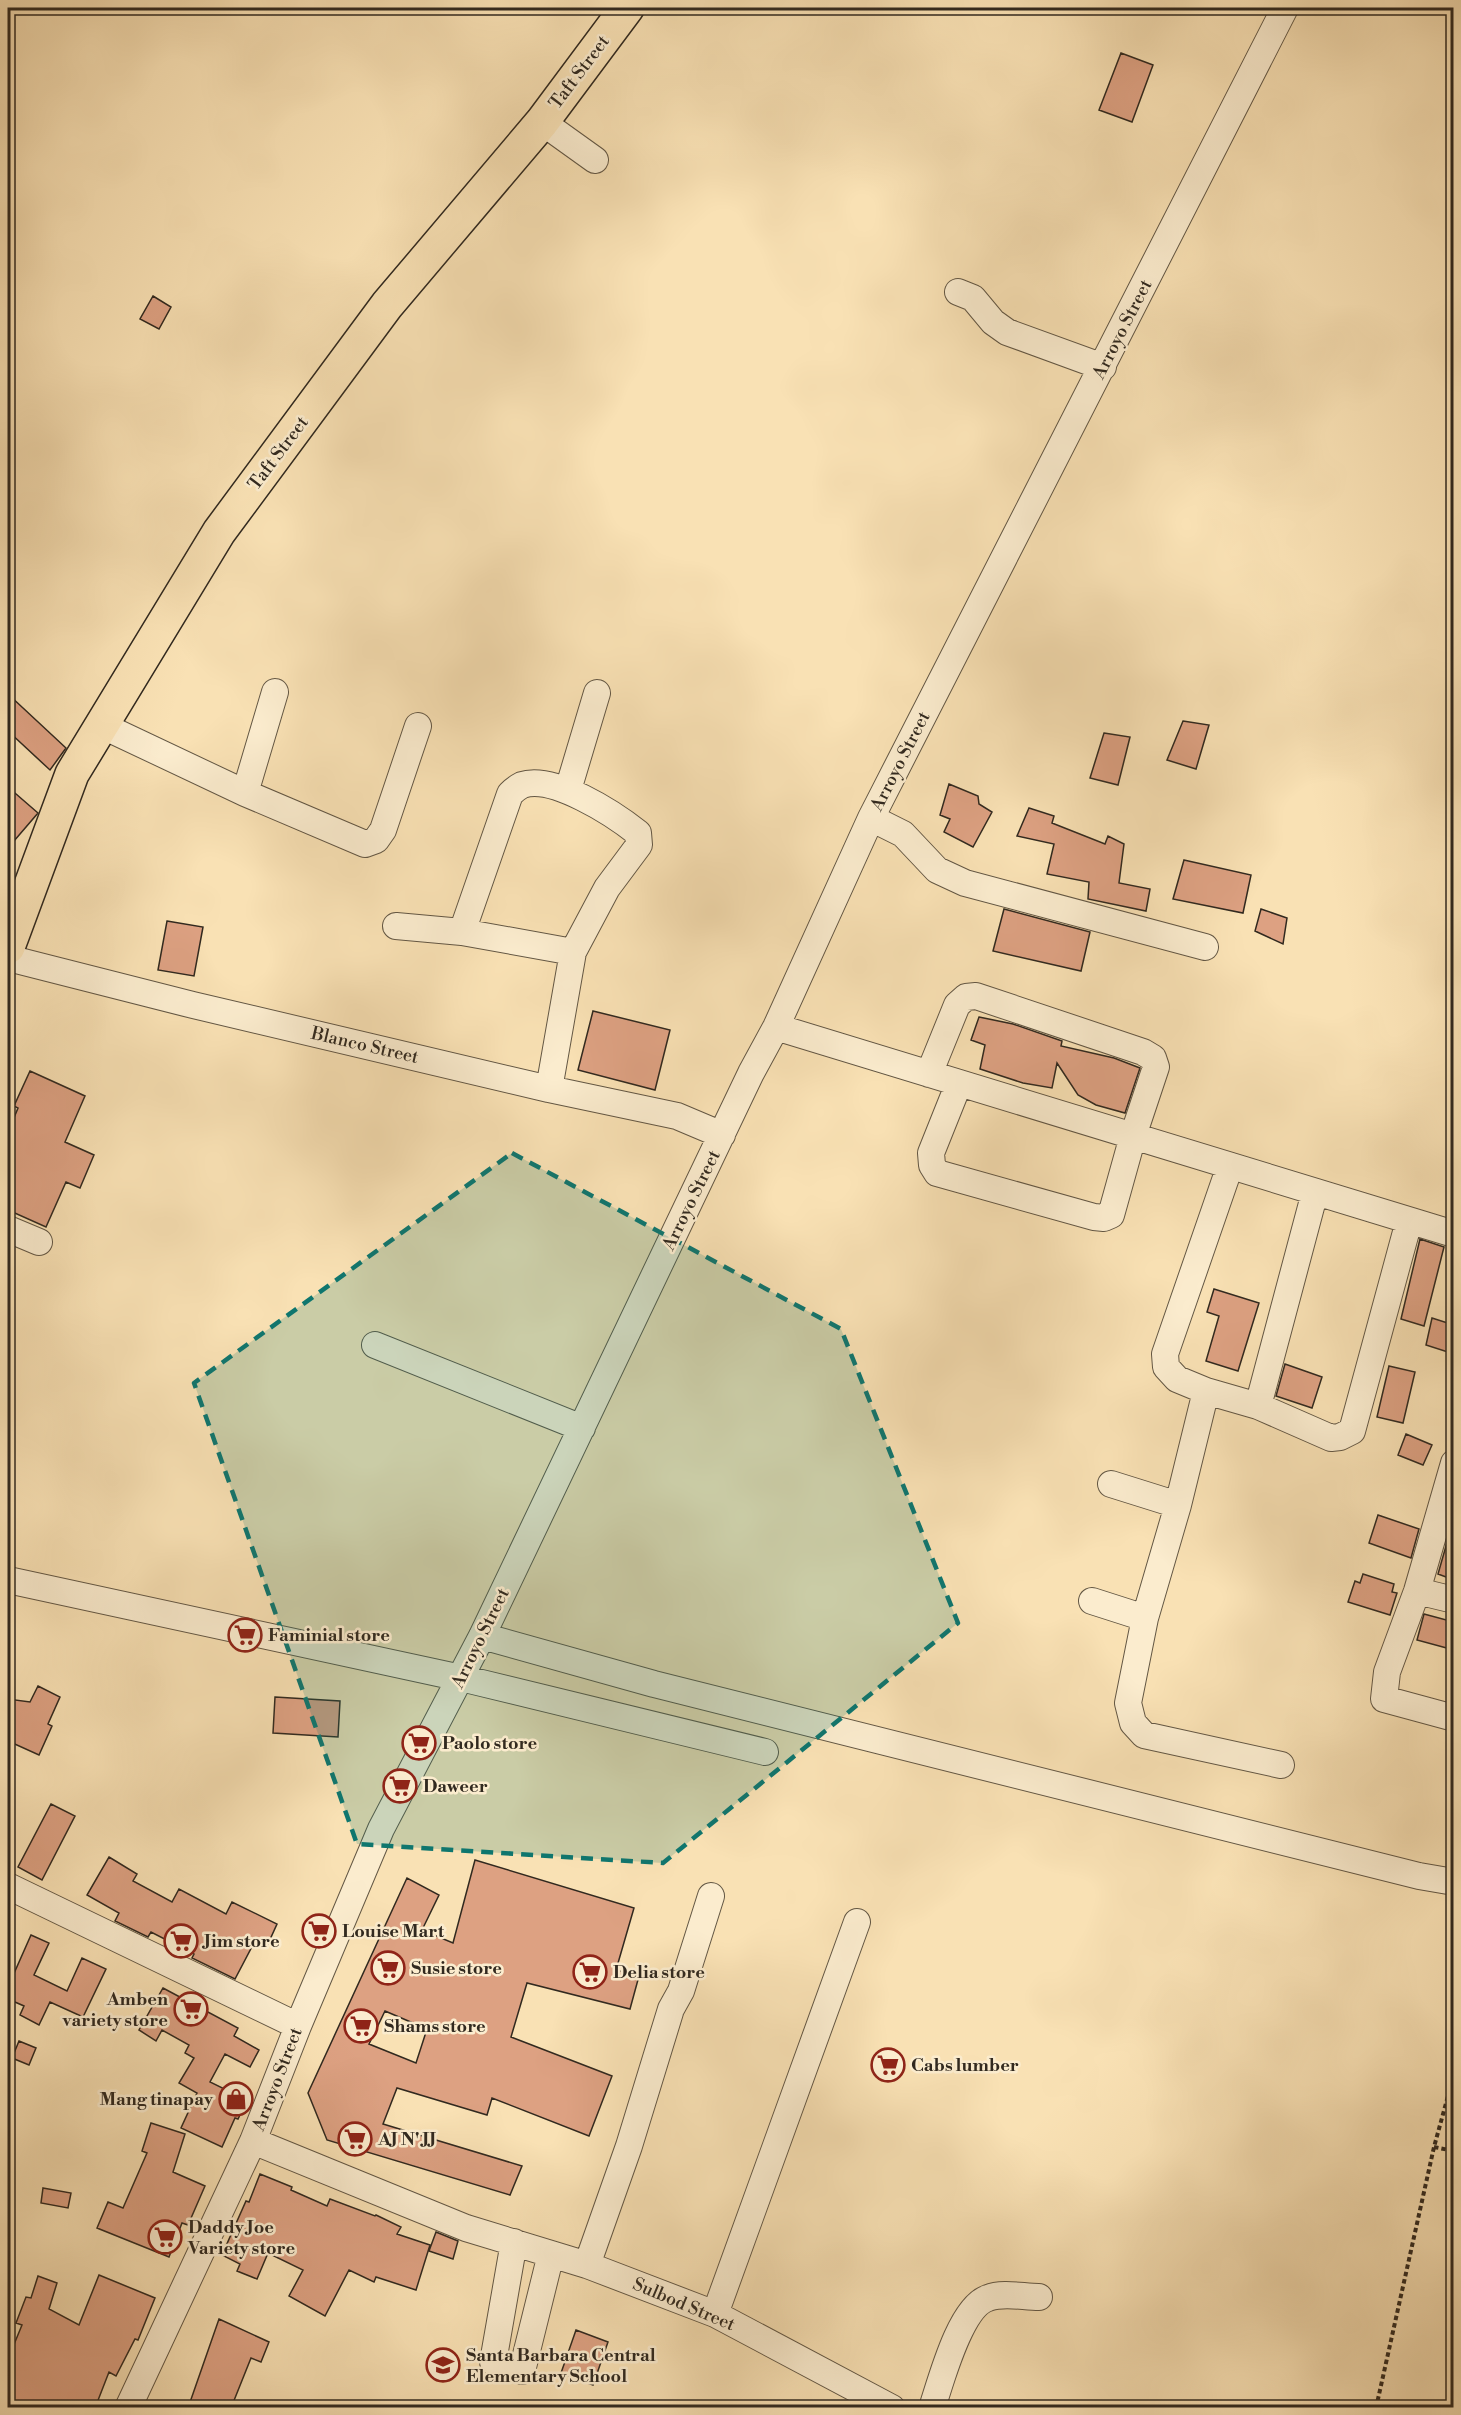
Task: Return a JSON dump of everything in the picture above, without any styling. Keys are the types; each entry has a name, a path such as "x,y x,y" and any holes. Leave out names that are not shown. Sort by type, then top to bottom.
{"main road":[{"name":"Taft Street","path":"8,947 72,774 219,532 387,305 542,122 627,8"}],"street":[{"name":"Arroyo Street","path":"128,2408 253,2140 381,1829 482,1636 776,1027 871,819 1286,8"},
{"path":"542,122 595,160"},
{"path":"958,292 973,298 993,322 1007,332 1103,367"},
{"path":"245,792 275,692"},
{"path":"568,790 597,693"},
{"path":"101,725 364,844 376,840 383,830 418,726"},
{"path":"462,932 510,794 521,785 535,784 568,790 638,833 639,845 607,888 573,952 549,1089"},
{"path":"871,819 903,834 937,870 965,883 1205,947"},
{"path":"396,926 462,932 573,952"},
{"name":"Blanco Street","path":"8,958 193,1005 549,1089 677,1116 722,1135"},
{"path":"929,1074 957,1005 966,997 976,996 1143,1052 1153,1058 1156,1067 1132,1136 1111,1215 1104,1218 1094,1217 938,1173 932,1165 931,1153 959,1083"},
{"path":"776,1027 1454,1234"},
{"path":"1230,1166 1165,1354 1166,1367 1177,1379 1206,1392 1258,1406 1331,1437 1340,1437 1352,1431 1409,1221"},
{"path":"1258,1406 1315,1192"},
{"path":"8,1228 39,1242"},
{"path":"375,1345 582,1428"},
{"path":"1206,1392 1178,1505 1145,1618 1128,1703 1133,1723 1144,1735 1281,1765"},
{"path":"1454,1463 1417,1591 1387,1672 1383,1699 1454,1718"},
{"path":"1111,1484 1178,1505"},
{"path":"8,1580 461,1678 765,1752"},
{"path":"1417,1591 1454,1600"},
{"path":"1092,1601 1145,1618"},
{"path":"482,1636 654,1684 1419,1876 1454,1882"},
{"path":"644,1724 654,1684"},
{"path":"8,1886 298,2026"},
{"path":"587,2265 629,2146 671,2009 681,1991 711,1896"},
{"path":"715,2314 857,1922"},
{"name":"Sulbod Street","path":"253,2140 466,2228 587,2265 715,2314 892,2408"},
{"path":"514,2242 493,2362 522,2371 550,2254"},
{"path":"932,2408 966,2318 978,2302 996,2295 1039,2297"}],"path":[{"path":"1376,2408 1434,2147 1454,2074"},
{"path":"1434,2147 1454,2151"}],"highlighted area":[{"path":"512,1153 841,1329 958,1623 663,1863 357,1844 194,1383"}],"building":[{"path":"1121,53 1153,65 1132,122 1099,110"},
{"path":"153,296 171,307 159,329 140,319"},
{"path":"8,694 66,748 50,770 8,731"},
{"path":"1183,721 1209,725 1196,769 1167,760"},
{"path":"1104,733 1130,737 1118,785 1090,778"},
{"path":"949,784 978,796 979,804 992,812 973,847 944,832 950,819 940,815"},
{"path":"8,787 38,813 8,848"},
{"path":"1029,808 1054,816 1052,823 1105,844 1108,836 1124,844 1119,883 1150,889 1146,911 1088,899 1089,882 1047,874 1054,844 1017,836"},
{"path":"1184,860 1251,875 1243,913 1173,899"},
{"path":"1004,909 1090,932 1081,971 993,951"},
{"path":"1261,909 1287,918 1283,944 1255,931"},
{"path":"167,921 203,927 194,976 158,970"},
{"path":"593,1011 670,1030 655,1090 578,1070"},
{"path":"979,1017 1013,1024 1062,1041 1061,1046 1114,1058 1140,1068 1125,1113 1096,1105 1078,1095 1057,1063 1052,1088 1023,1083 980,1069 985,1045 971,1040"},
{"path":"30,1071 85,1096 65,1142 94,1155 80,1188 66,1182 46,1227 8,1210 8,1132 18,1108 14,1106"},
{"path":"1420,1239 1444,1247 1424,1326 1401,1319"},
{"path":"1214,1289 1259,1303 1238,1371 1206,1361 1219,1316 1207,1312"},
{"path":"1432,1318 1454,1325 1454,1354 1426,1345"},
{"path":"1285,1364 1322,1377 1312,1408 1276,1396"},
{"path":"1389,1366 1415,1372 1403,1423 1377,1417"},
{"path":"1406,1434 1432,1445 1423,1465 1398,1455"},
{"path":"1378,1515 1419,1529 1411,1558 1369,1543"},
{"path":"1448,1539 1454,1541 1454,1580 1438,1574"},
{"path":"1363,1574 1394,1584 1392,1592 1397,1593 1390,1615 1348,1602 1355,1581 1360,1583"},
{"path":"1424,1614 1454,1622 1454,1650 1417,1640"},
{"path":"38,1686 60,1697 48,1724 52,1726 39,1755 8,1741 8,1699 30,1702"},
{"path":"275,1697 340,1701 338,1737 273,1733"},
{"path":"51,1804 75,1816 42,1880 18,1867"},
{"path":"109,1857 137,1874 133,1881 172,1902 179,1889 226,1914 232,1902 277,1924 267,1946 255,1941 235,1979 192,1958 194,1954 151,1932 148,1937 115,1921 119,1913 87,1895"},
{"path":"475,1860 634,1908 616,1970 639,1976 630,2009 527,1983 511,2037 612,2076 589,2136 492,2098 487,2115 397,2088 383,2124 522,2166 510,2195 327,2140 308,2093 407,1878 439,1895 422,1930 453,1943","holes":["385,2011 427,2029 416,2063 369,2044"]},
{"path":"31,1935 49,1943 34,1975 67,1991 82,1958 106,1969 83,2017 50,2002 39,2025 20,2015 24,2006 8,1999 8,1987"},
{"path":"163,1988 238,2028 234,2036 259,2050 250,2067 225,2054 210,2082 247,2100 238,2119 235,2118 222,2147 181,2128 197,2093 179,2083 194,2058 185,2053 189,2045 162,2030 156,2041 139,2030"},
{"path":"19,2041 36,2048 29,2065 12,2058"},
{"path":"151,2123 185,2134 173,2172 205,2186 188,2225 182,2223 169,2257 97,2228 108,2202 123,2208 147,2153 142,2151"},
{"path":"260,2174 292,2187 291,2190 327,2206 330,2199 376,2215 401,2227 397,2234 430,2245 416,2290 376,2277 374,2282 349,2270 325,2316 289,2296 303,2270 268,2253 257,2279 237,2271 240,2264 222,2255 246,2201 249,2202"},
{"path":"43,2188 71,2193 68,2208 41,2203"},
{"path":"436,2232 458,2241 453,2259 429,2251"},
{"path":"99,2275 155,2298 138,2340 135,2339 116,2376 109,2372 95,2408 8,2408 8,2359 22,2325 16,2323 26,2297 31,2298 38,2276 57,2283 49,2309 79,2325"},
{"path":"219,2319 269,2342 261,2362 251,2358 231,2408 188,2408"},
{"path":"576,2330 608,2342 593,2385 561,2373"}],"place":[{"name":"Faminial store","path":"245,1635"},
{"name":"Paolo store","path":"419,1743"},
{"name":"Daweer","path":"400,1786"},
{"name":"Louise Mart","path":"319,1931"},
{"name":"Jim store","path":"181,1941"},
{"name":"Susie store","path":"388,1968"},
{"name":"Delia store","path":"590,1972"},
{"name":"Amben variety store","path":"191,2009"},
{"name":"Shams store","path":"361,2026"},
{"name":"Cabs lumber","path":"888,2065"},
{"name":"Mang tinapay","path":"236,2099"},
{"name":"AJ N' JJ","path":"355,2139"},
{"name":"Daddy Joe Variety store","path":"165,2237"},
{"name":"Santa Barbara Central Elementary School","path":"443,2365"}]}
